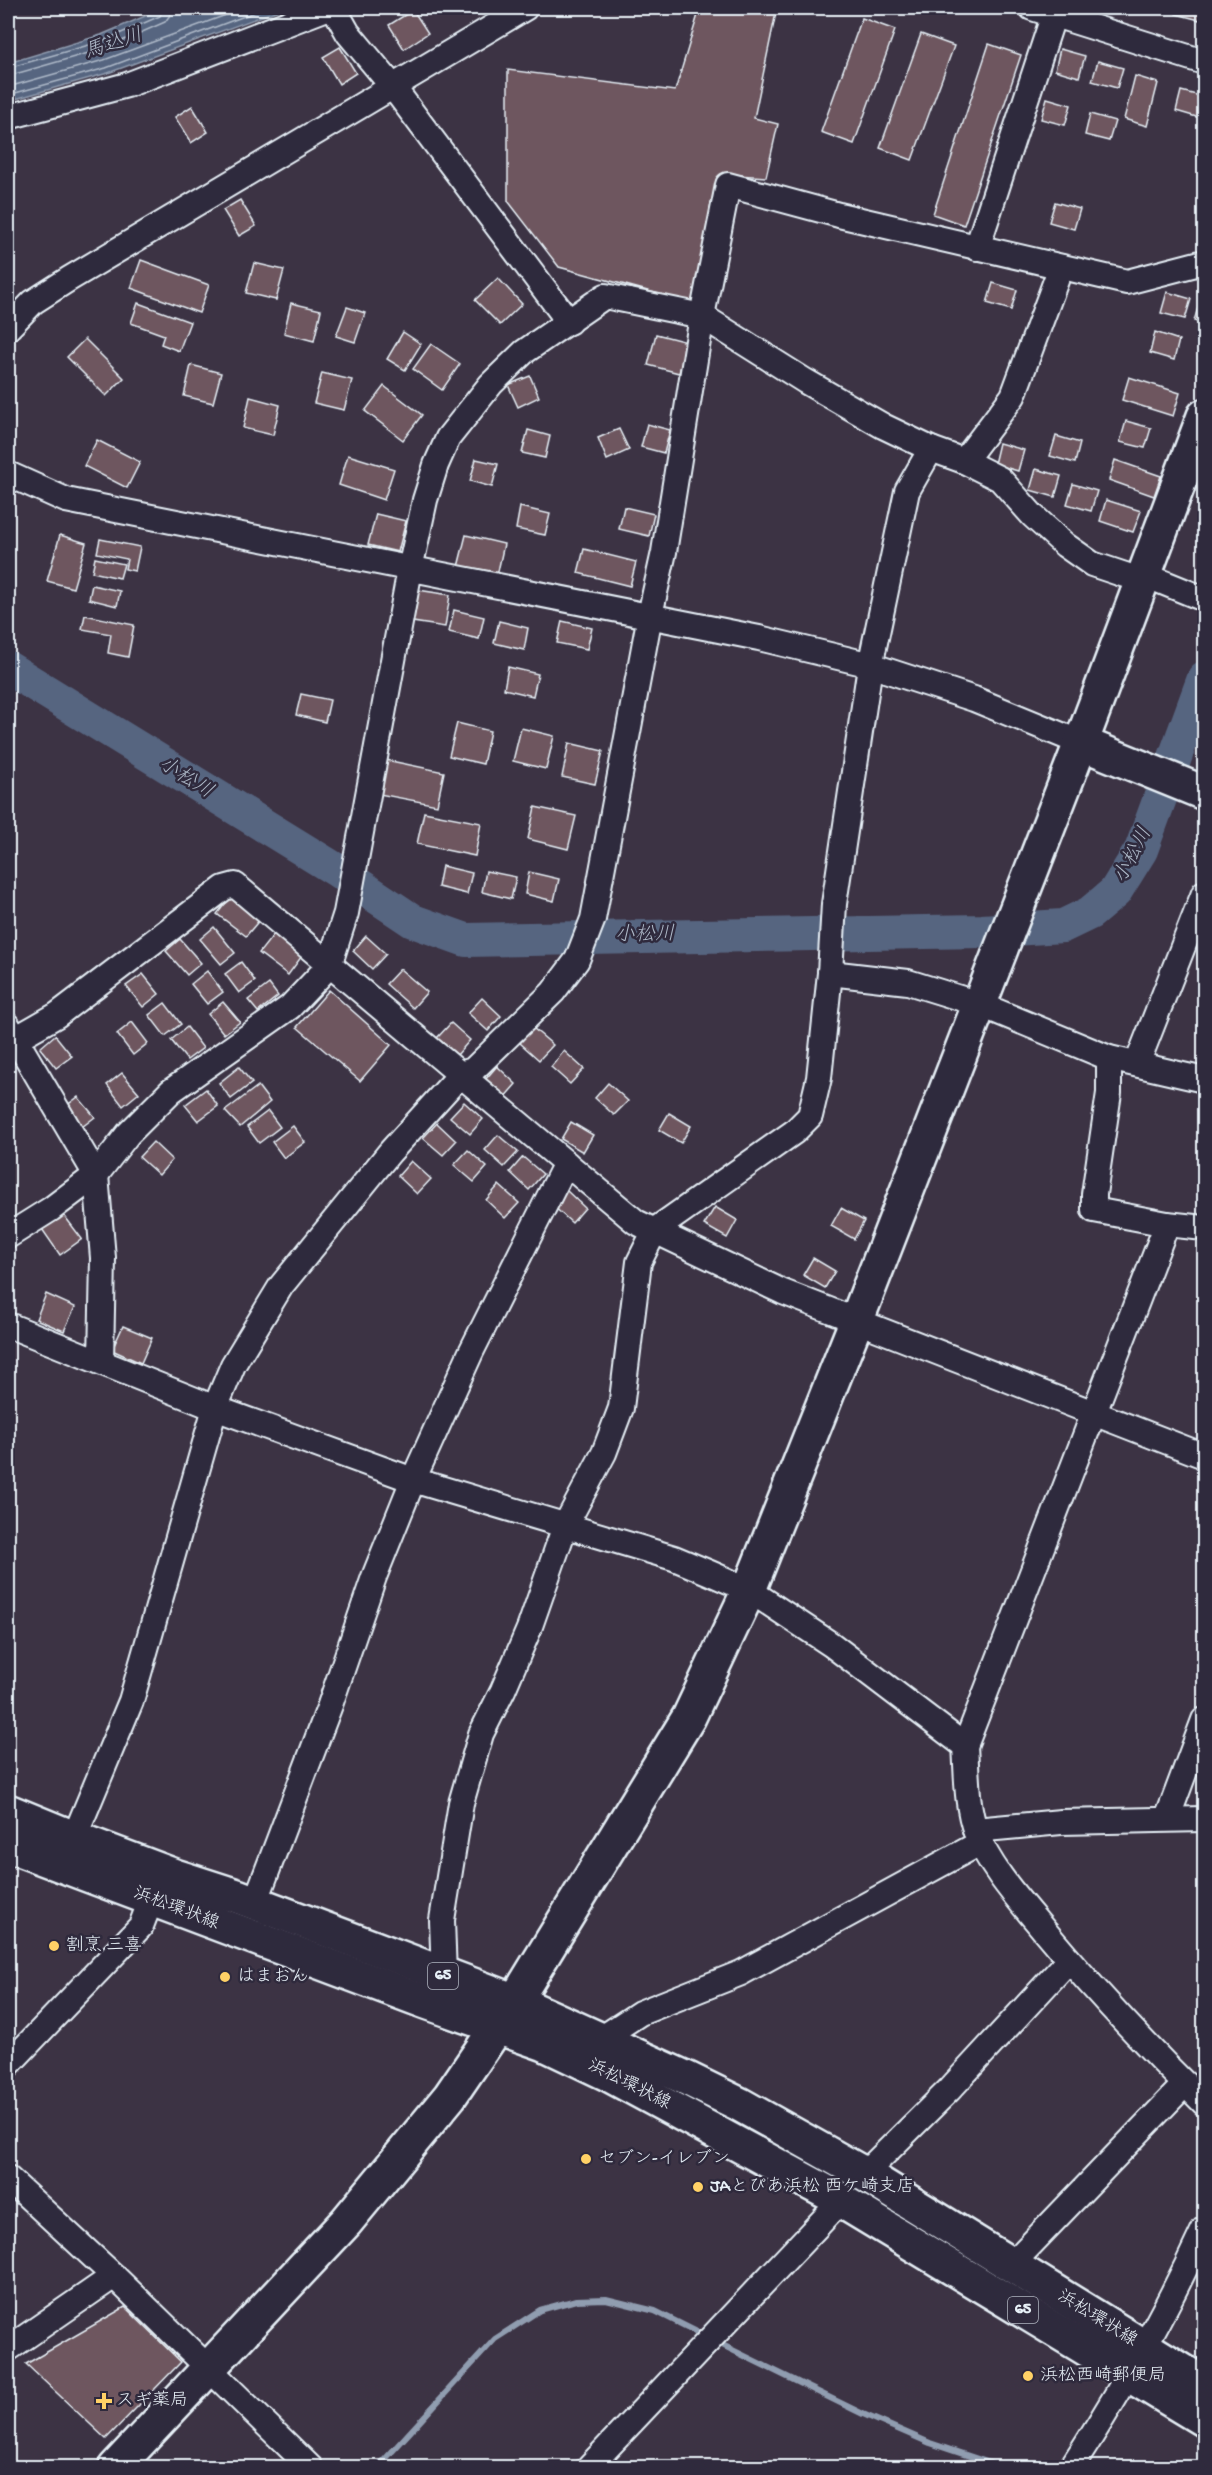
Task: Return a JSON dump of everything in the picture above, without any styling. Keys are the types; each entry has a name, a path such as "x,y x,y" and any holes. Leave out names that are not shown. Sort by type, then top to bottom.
{"main road":[{"path":"115,2468 346,2222 450,2096 497,2028 689,1717 749,1590 856,1322 1081,743 1204,416"},
{"path":"1081,743 1180,783"},
{"name":"浜松環状線","path":"8,1811 74,1838 255,1903 514,2001 631,2052 739,2104 864,2174 1010,2266 1136,2361 1204,2420"},
{"name":"浜松環状線","path":"8,1845 497,2028 546,2044 606,2073 1136,2361 1204,2384"}],"street":[{"path":"8,117 127,85 327,8"},
{"path":"334,8 348,33 393,87 569,322"},
{"path":"8,328 33,302 69,279 525,8"},
{"path":"977,248 1047,10 1204,62"},
{"path":"74,1838 131,1701 215,1408 233,1365 282,1286 390,1152 461,1074 473,1070 554,992 577,960 593,919 664,552 702,316 728,185 839,215 1127,282 1204,262"},
{"path":"964,461 1013,396 1061,267"},
{"path":"8,1236 51,1209 96,1175 128,1134 171,1091 290,1007 329,966 346,913 410,569 425,500 436,465 448,438 491,384 524,352 605,296 702,316 805,381 883,426 1000,479 1033,516 1065,545 1092,564 1144,578 1204,599"},
{"path":"444,1976 442,1920 461,1803 481,1734 529,1629 565,1526 604,1453 621,1408 639,1262 655,1230 794,1132 810,1116 819,1078 834,914 870,666 907,491 931,449"},
{"path":"8,474 66,500 759,638 870,666 974,699 1081,743"},
{"path":"101,1361 103,1258 96,1175 10,1036 57,1015 224,888 235,885 636,1222 783,1292 1204,1456"},
{"path":"1137,1064 1204,893"},
{"path":"831,964 908,982 979,1004 1109,1058 1204,1080"},
{"path":"1109,1058 1109,1093 1094,1210 1167,1224 1204,1227"},
{"path":"255,1903 330,1705 374,1577 413,1480 471,1352 566,1163"},
{"path":"1167,1224 965,1746 970,1810 977,1836 1022,1903 1069,1960 1204,2103"},
{"path":"8,1325 215,1408 413,1480 674,1558 749,1590 832,1645 965,1746"},
{"path":"1167,1819 1204,1720"},
{"path":"599,2040 640,2013 741,1973 977,1836 1061,1822 1204,1819"},
{"path":"8,2065 141,1926 151,1900"},
{"path":"864,2174 949,2090 1069,1960"},
{"path":"1010,2266 1185,2084"},
{"path":"8,2178 114,2276 311,2468"},
{"path":"588,2468 842,2200"},
{"path":"1071,2468 1136,2361 1182,2279 1204,2229"},
{"path":"8,2349 114,2276"}],"water":[{"name":"馬込川","path":"164,8 284,8 108,73 8,101 8,63 101,35"}],"building":[{"path":"700,8 777,8 754,118 778,124 766,177 724,174 692,303 559,267 508,201 508,70 675,91"},
{"path":"1178,8 1204,8 1200,20 1176,14"},
{"path":"413,10 428,33 404,49 389,25"},
{"path":"862,18 895,30 854,144 821,132"},
{"path":"921,34 954,46 912,160 880,148"},
{"path":"989,44 1021,55 964,225 933,214"},
{"path":"340,47 356,73 339,84 323,57"},
{"path":"1060,49 1085,56 1079,77 1055,70"},
{"path":"1098,61 1123,68 1117,88 1092,81"},
{"path":"1135,76 1158,83 1147,126 1124,119"},
{"path":"1181,91 1204,97 1200,118 1176,111"},
{"path":"1047,98 1071,105 1065,125 1041,119"},
{"path":"192,106 208,132 191,143 175,117"},
{"path":"1090,114 1115,121 1109,141 1085,135"},
{"path":"240,200 256,226 239,236 223,210"},
{"path":"1055,202 1080,209 1074,229 1049,222"},
{"path":"141,260 209,285 199,313 131,288"},
{"path":"254,263 284,270 276,300 246,293"},
{"path":"498,278 522,304 500,325 475,300"},
{"path":"993,283 1017,290 1011,310 987,303"},
{"path":"1167,292 1191,299 1185,319 1161,313"},
{"path":"1200,301 1204,302 1204,324 1194,321"},
{"path":"138,303 190,322 179,351 161,344 164,335 131,323"},
{"path":"291,303 321,310 314,341 284,333"},
{"path":"347,307 365,313 355,342 336,336"},
{"path":"403,332 421,344 405,370 387,359"},
{"path":"1155,332 1179,340 1174,360 1150,353"},
{"path":"656,334 687,342 679,373 648,365"},
{"path":"85,339 124,378 106,396 67,357"},
{"path":"431,344 460,364 442,390 413,369"},
{"path":"191,365 221,373 213,403 184,396"},
{"path":"322,373 352,380 344,410 314,403"},
{"path":"530,376 539,397 518,407 508,385"},
{"path":"1129,377 1180,393 1173,416 1122,400"},
{"path":"384,386 422,415 403,440 365,411"},
{"path":"250,397 280,405 273,435 243,428"},
{"path":"1126,421 1151,428 1145,448 1120,442"},
{"path":"647,424 670,430 664,453 641,447"},
{"path":"619,429 629,450 607,460 598,438"},
{"path":"528,430 550,436 545,458 522,453"},
{"path":"1056,436 1080,443 1075,463 1050,456"},
{"path":"97,440 140,462 127,488 84,466"},
{"path":"999,443 1024,450 1018,471 994,464"},
{"path":"348,455 394,469 384,500 339,485"},
{"path":"476,459 498,464 492,487 470,481"},
{"path":"1115,460 1161,476 1154,496 1109,480"},
{"path":"1036,469 1061,476 1055,497 1030,490"},
{"path":"1073,484 1097,491 1091,511 1067,504"},
{"path":"1106,500 1141,511 1133,532 1100,521"},
{"path":"520,507 550,514 545,535 516,529"},
{"path":"624,507 654,514 649,536 619,529"},
{"path":"376,514 406,521 398,552 368,545"},
{"path":"60,535 86,543 73,588 47,581"},
{"path":"466,535 504,544 497,576 458,567"},
{"path":"100,539 140,547 135,571 125,569 127,559 97,553"},
{"path":"584,549 636,562 630,586 578,573"},
{"path":"95,558 124,564 120,578 92,572"},
{"path":"92,585 120,591 117,606 89,599"},
{"path":"418,590 450,595 445,627 413,622"},
{"path":"454,610 484,617 479,639 449,632"},
{"path":"85,615 134,625 128,657 108,653 111,634 82,629"},
{"path":"499,621 528,628 524,650 494,643"},
{"path":"562,621 592,628 587,649 557,643"},
{"path":"508,667 538,674 533,696 504,689"},
{"path":"301,694 330,700 325,722 296,715"},
{"path":"457,723 490,731 483,764 449,756"},
{"path":"521,728 554,736 546,769 513,761"},
{"path":"569,743 603,751 595,784 562,777"},
{"path":"386,760 444,772 437,805 379,794"},
{"path":"535,807 576,816 568,849 528,839"},
{"path":"424,812 481,823 475,856 417,844"},
{"path":"442,866 472,873 467,894 438,887"},
{"path":"486,871 516,877 511,899 482,892"},
{"path":"529,872 559,879 554,901 525,894"},
{"path":"232,895 261,918 246,936 217,914"},
{"path":"214,927 235,953 221,964 200,939"},
{"path":"274,934 302,956 288,975 259,953"},
{"path":"366,936 386,954 372,969 353,951"},
{"path":"180,939 201,963 187,975 166,951"},
{"path":"241,962 255,981 239,993 225,974"},
{"path":"400,969 427,992 413,1008 386,984"},
{"path":"207,971 223,992 207,1004 191,984"},
{"path":"143,974 159,994 143,1007 126,986"},
{"path":"269,984 278,996 258,1012 248,1000"},
{"path":"329,990 391,1045 360,1081 297,1027"},
{"path":"482,998 501,1016 488,1031 468,1013"},
{"path":"223,1002 240,1022 224,1034 208,1014"},
{"path":"165,1003 181,1024 165,1036 149,1015"},
{"path":"132,1022 148,1043 133,1055 117,1034"},
{"path":"451,1023 470,1040 457,1055 437,1038"},
{"path":"187,1027 203,1048 187,1060 171,1040"},
{"path":"533,1028 553,1045 539,1060 520,1043"},
{"path":"55,1035 72,1056 56,1068 40,1048"},
{"path":"564,1051 584,1069 570,1084 551,1067"},
{"path":"497,1066 516,1084 503,1099 484,1081"},
{"path":"239,1067 252,1083 231,1099 219,1083"},
{"path":"122,1073 139,1093 123,1106 107,1085"},
{"path":"608,1083 628,1101 614,1115 595,1098"},
{"path":"258,1086 270,1102 240,1127 225,1111"},
{"path":"206,1089 218,1106 198,1121 185,1105"},
{"path":"78,1097 95,1117 78,1130 62,1109"},
{"path":"464,1102 483,1119 470,1134 450,1117"},
{"path":"268,1111 280,1127 259,1143 247,1127"},
{"path":"669,1113 691,1126 681,1143 659,1130"},
{"path":"571,1122 593,1135 583,1152 561,1139"},
{"path":"437,1123 456,1141 443,1155 423,1138"},
{"path":"293,1126 305,1142 284,1158 272,1142"},
{"path":"498,1135 518,1152 504,1167 485,1150"},
{"path":"153,1142 172,1160 159,1175 139,1157"},
{"path":"468,1150 487,1167 474,1182 454,1165"},
{"path":"523,1157 543,1174 529,1190 510,1172"},
{"path":"411,1161 431,1179 417,1194 398,1176"},
{"path":"499,1185 519,1203 505,1218 486,1200"},
{"path":"566,1190 585,1208 572,1223 552,1205"},
{"path":"715,1207 737,1220 727,1238 704,1225"},
{"path":"841,1208 864,1221 854,1239 831,1226"},
{"path":"63,1214 82,1239 60,1255 42,1229"},
{"path":"813,1258 835,1271 825,1288 803,1275"},
{"path":"46,1294 75,1307 64,1331 36,1319"},
{"path":"123,1326 152,1338 141,1363 112,1350"},
{"name":"スギ薬局","path":"125,2307 181,2362 106,2439 26,2364"}],"waterway":[{"name":"小松川","path":"8,668 338,871 413,921 466,940 982,931 1063,926 1090,913 1115,892 1141,850 1204,678"},
{"path":"377,2468 495,2339 540,2310 576,2300 606,2299 655,2311 705,2336"},
{"path":"714,2341 863,2414 930,2443 1005,2468"}],"place":[{"name":"割烹 三喜","path":"54,1946"},
{"name":"はまおん","path":"225,1977"},
{"name":"セブン-イレブン","path":"586,2159"},
{"name":"JAとぴあ浜松 西ケ崎支店","path":"698,2187"},
{"name":"浜松西崎郵便局","path":"1028,2376"},
{"name":"スギ薬局","path":"104,2401"}]}
